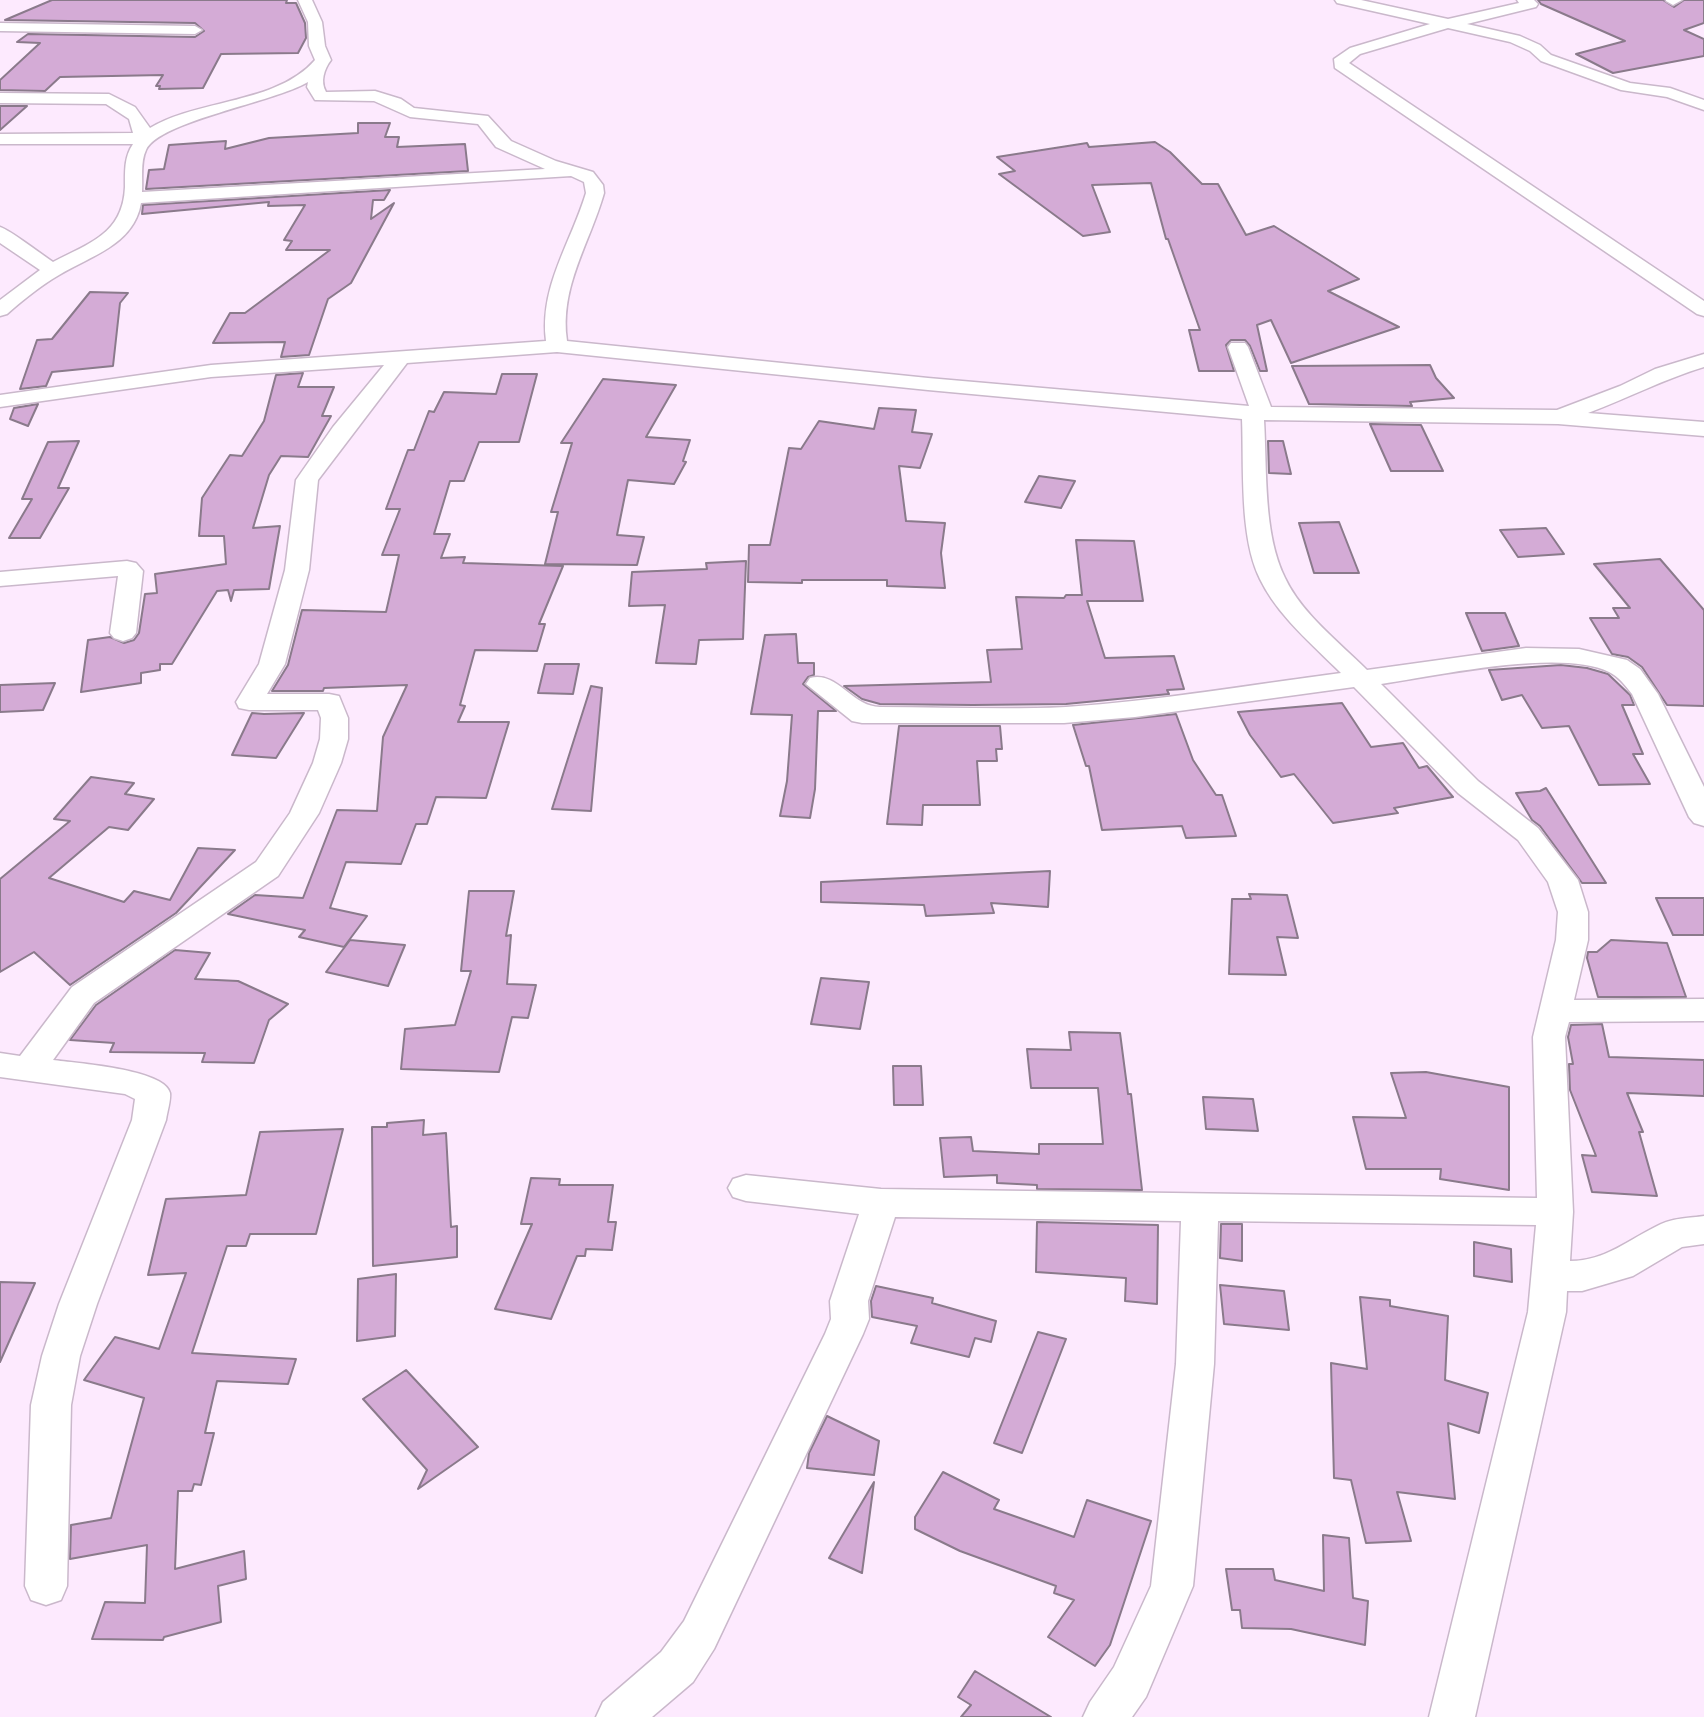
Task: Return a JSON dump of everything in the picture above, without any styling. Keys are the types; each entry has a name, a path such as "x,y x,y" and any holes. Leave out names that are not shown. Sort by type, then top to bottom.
{"street":[{"path":"0,158 8,140 141,140 176,121 272,92 317,68 323,60 317,46 315,22 305,0"},
{"path":"1342,0 1515,39 1535,48 1546,58 1627,87 1683,96 1704,105"},
{"path":"1524,0 1531,4 1447,24 1355,51 1342,59 1341,65 1704,310"},
{"path":"0,27 195,30"},
{"path":"317,68 314,87 321,97 375,96 395,102 410,112 482,120 491,126 497,139 504,144 526,151 551,165 589,176 595,183 595,193 581,235 560,283 554,319 557,346"},
{"path":"0,98 109,99 120,104 140,121 144,133 134,152 135,198 124,225 113,236 53,270 0,310"},
{"path":"135,198 578,172"},
{"path":"0,233 20,250 53,270"},
{"path":"1657,277 1704,287"},
{"path":"0,401 211,371 557,346 928,384 1258,412 1558,417 1704,429"},
{"path":"1238,347 1258,412 1258,527 1272,578 1296,613 1468,787 1528,834 1563,880 1573,912 1572,940 1549,1037 1555,1212 1547,1312 1452,1717"},
{"path":"14,1067 83,995 268,869 279,856 315,792 337,735 335,709 329,702 249,702 272,664 296,570 307,480 341,432 402,356"},
{"path":"1558,417 1628,391 1662,373 1704,360"},
{"path":"0,579 127,568 131,571 123,633"},
{"path":"819,684 862,715 1064,715 1135,709 1526,656 1577,656 1614,665 1628,672 1645,694 1704,817"},
{"path":"1556,1011 1704,1010"},
{"path":"14,1067 131,1083 153,1093 149,1120 78,1304 61,1356 51,1405 46,1586"},
{"path":"746,1188 881,1203 1555,1212"},
{"path":"619,1717 677,1667 699,1635 844,1334 850,1319 849,1301 881,1203"},
{"path":"1106,1717 1130,1682 1172,1586 1195,1364 1200,1208"},
{"path":"1550,1276 1581,1276 1620,1266 1674,1234 1704,1230"}],"building":[{"path":"52,0 287,0 286,3 296,3 305,23 306,38 298,53 221,54 203,88 159,89 160,86 156,86 163,75 60,77 45,91 0,90 0,80 40,43 17,42 28,34 195,37 204,31 195,23 5,20"},
{"path":"1538,0 1663,0 1674,7 1684,0 1704,0 1704,23 1684,30 1704,39 1704,56 1613,73 1576,54 1625,41 1541,4"},
{"path":"0,106 27,106 0,130"},
{"path":"358,123 390,123 385,137 399,137 397,147 465,144 468,171 146,189 149,170 164,169 169,145 226,141 225,149 269,138 358,133"},
{"path":"1155,142 1170,152 1202,184 1218,184 1246,235 1274,226 1359,279 1328,291 1399,327 1291,363 1271,320 1257,325 1267,371 1260,371 1245,340 1231,340 1226,345 1234,371 1199,371 1189,330 1200,330 1166,239 1151,183 1092,185 1110,232 1083,236 999,174 1015,171 997,157 1087,143 1089,147"},
{"path":"390,190 384,200 373,200 371,219 394,203 351,283 328,299 309,355 281,357 285,342 213,343 230,313 245,313 330,250 286,250 292,241 284,240 305,205 268,206 269,202 142,214 143,205"},
{"path":"90,292 128,293 120,303 113,366 52,372 46,386 20,389 37,340 52,339"},
{"path":"1430,365 1436,378 1454,398 1410,402 1412,406 1309,404 1292,366"},
{"path":"303,373 298,387 334,387 322,416 331,416 308,457 281,456 269,475 253,528 280,526 269,589 234,590 231,601 228,590 217,591 172,664 160,664 160,670 141,673 141,683 81,692 88,640 110,637 124,643 134,640 139,633 145,594 157,593 155,574 226,564 224,536 199,536 202,498 230,455 242,456 264,421 276,375"},
{"path":"502,374 537,374 519,442 479,442 464,481 450,481 434,534 450,534 441,558 465,557 463,563 563,566 539,624 545,624 537,651 475,650 460,705 465,706 458,722 509,722 486,798 436,797 427,824 416,824 401,864 346,862 330,908 367,916 344,947 299,937 305,930 228,914 255,895 303,898 337,810 377,811 383,737 407,685 324,688 323,691 272,691 288,665 302,610 386,612 399,555 382,555 400,509 386,509 408,450 414,450 429,411 434,412 444,392 496,394"},
{"path":"603,379 676,385 646,437 690,440 683,461 686,462 674,484 628,480 617,535 644,537 637,565 545,564 558,512 551,512 572,443 561,443"},
{"path":"38,404 28,426 10,419 14,408"},
{"path":"879,408 916,410 912,432 932,434 920,468 899,466 906,521 945,523 941,553 945,588 887,586 887,580 748,582 749,545 770,545 789,448 801,449 819,421 874,429"},
{"path":"1370,424 1421,425 1443,471 1391,471"},
{"path":"79,441 58,488 69,488 40,538 9,538 32,499 22,499 48,442"},
{"path":"1268,441 1283,441 1291,474 1269,473"},
{"path":"1039,476 1075,481 1061,508 1025,502"},
{"path":"1339,522 1359,573 1314,573 1299,523"},
{"path":"1546,528 1564,554 1518,557 1500,530"},
{"path":"1076,540 1134,541 1143,601 1087,601 1105,658 1174,656 1184,689 1167,690 1169,694 1066,704 973,705 880,704 862,699 844,686 991,682 987,650 1022,649 1016,597 1064,598 1066,595 1082,595"},
{"path":"1660,559 1704,610 1704,706 1667,705 1642,667 1628,657 1612,654 1590,618 1619,618 1613,608 1630,608 1594,564"},
{"path":"746,561 743,639 699,640 696,664 656,663 665,605 629,606 632,572 707,569 706,563"},
{"path":"1466,613 1505,613 1519,646 1482,651"},
{"path":"796,634 798,663 814,663 814,675 808,677 803,684 836,711 818,711 815,789 810,818 780,816 787,781 792,715 751,714 765,635"},
{"path":"545,664 579,664 573,694 538,693"},
{"path":"1561,665 1608,674 1630,695 1634,705 1622,705 1643,754 1633,754 1650,784 1599,785 1569,726 1542,728 1522,695 1502,700 1489,670"},
{"path":"55,683 43,710 0,712 0,685"},
{"path":"591,686 602,688 591,811 552,809"},
{"path":"1342,703 1371,747 1403,743 1419,768 1427,766 1453,797 1394,808 1398,813 1333,823 1294,774 1281,777 1250,735 1238,712"},
{"path":"252,713 304,713 276,758 232,755"},
{"path":"1176,714 1193,760 1216,795 1222,795 1236,836 1186,838 1182,826 1102,830 1089,766 1086,766 1073,725"},
{"path":"899,726 1000,726 1002,749 996,749 997,761 977,761 980,805 923,805 922,825 887,824"},
{"path":"91,777 134,783 125,794 154,799 128,830 109,827 49,878 124,902 134,891 170,900 198,848 235,850 176,913 70,985 34,952 0,972 0,879 70,821 54,819"},
{"path":"1546,788 1606,883 1582,883 1540,826 1532,820 1516,793"},
{"path":"1050,871 1048,907 991,903 994,913 926,916 924,905 821,902 821,882"},
{"path":"469,891 514,891 506,936 511,935 507,984 536,985 528,1018 512,1017 499,1072 401,1069 405,1029 455,1025 471,971 461,971"},
{"path":"1249,894 1287,895 1298,938 1277,937 1286,975 1229,974 1232,899 1251,899"},
{"path":"1656,898 1704,898 1704,935 1673,935"},
{"path":"350,940 405,945 388,986 326,972"},
{"path":"1611,940 1667,943 1686,997 1598,997 1587,958 1588,952 1597,952"},
{"path":"175,950 210,953 195,979 238,981 288,1004 269,1020 254,1063 202,1062 205,1053 110,1052 114,1043 70,1040 96,1005"},
{"path":"821,978 869,982 860,1029 811,1024"},
{"path":"1602,1024 1609,1057 1704,1060 1704,1096 1627,1093 1643,1132 1639,1132 1657,1196 1592,1192 1582,1155 1596,1156 1570,1090 1569,1064 1573,1064 1568,1037 1571,1025"},
{"path":"1069,1032 1120,1033 1128,1094 1131,1094 1142,1190 1037,1189 1037,1185 997,1183 997,1175 944,1177 940,1138 971,1137 973,1151 1039,1154 1039,1144 1103,1144 1098,1088 1031,1088 1027,1049 1071,1050"},
{"path":"893,1066 921,1066 923,1105 894,1105"},
{"path":"1426,1072 1509,1087 1509,1190 1440,1179 1441,1169 1366,1169 1353,1117 1406,1118 1391,1073"},
{"path":"1203,1097 1253,1099 1258,1131 1206,1129"},
{"path":"424,1120 423,1135 446,1133 451,1227 457,1226 457,1257 373,1266 372,1127"},
{"path":"343,1129 316,1234 250,1234 246,1246 227,1246 192,1353 296,1359 288,1384 217,1381 205,1433 214,1433 201,1485 194,1484 192,1491 178,1491 175,1569 244,1551 246,1579 218,1586 221,1622 164,1637 163,1640 92,1639 105,1602 145,1603 147,1545 70,1559 71,1525 111,1518 144,1398 84,1380 115,1337 159,1349 186,1273 148,1275 166,1199 246,1195 260,1132"},
{"path":"531,1178 560,1179 559,1185 613,1185 608,1222 616,1222 612,1250 586,1249 585,1256 577,1256 551,1319 495,1309 532,1224 521,1224"},
{"path":"1037,1222 1158,1225 1157,1304 1125,1301 1126,1278 1036,1272"},
{"path":"1221,1224 1242,1224 1242,1261 1220,1258"},
{"path":"1474,1242 1511,1249 1512,1282 1474,1276"},
{"path":"396,1274 395,1336 357,1341 358,1279"},
{"path":"0,1282 35,1283 0,1362"},
{"path":"1220,1285 1284,1291 1289,1330 1224,1324"},
{"path":"876,1286 933,1298 932,1303 996,1321 991,1342 975,1338 969,1357 911,1343 917,1326 872,1317 871,1301"},
{"path":"1360,1297 1390,1300 1390,1306 1448,1316 1445,1380 1488,1393 1479,1433 1448,1423 1455,1499 1397,1492 1411,1541 1366,1543 1351,1480 1334,1478 1331,1363 1367,1369"},
{"path":"1038,1332 1066,1339 1022,1453 994,1443"},
{"path":"406,1370 478,1447 418,1489 427,1470 363,1399"},
{"path":"827,1416 879,1441 874,1475 807,1468 809,1453"},
{"path":"943,1472 999,1500 994,1509 1074,1537 1087,1500 1151,1521 1110,1645 1095,1666 1048,1637 1074,1600 1054,1593 1056,1586 960,1551 915,1529 915,1517"},
{"path":"874,1482 862,1573 829,1558"},
{"path":"1323,1535 1349,1538 1353,1598 1368,1601 1365,1645 1291,1629 1242,1628 1240,1610 1232,1610 1226,1569 1273,1569 1275,1580 1324,1591"},
{"path":"975,1671 1051,1717 961,1717 971,1705 958,1697"}]}
